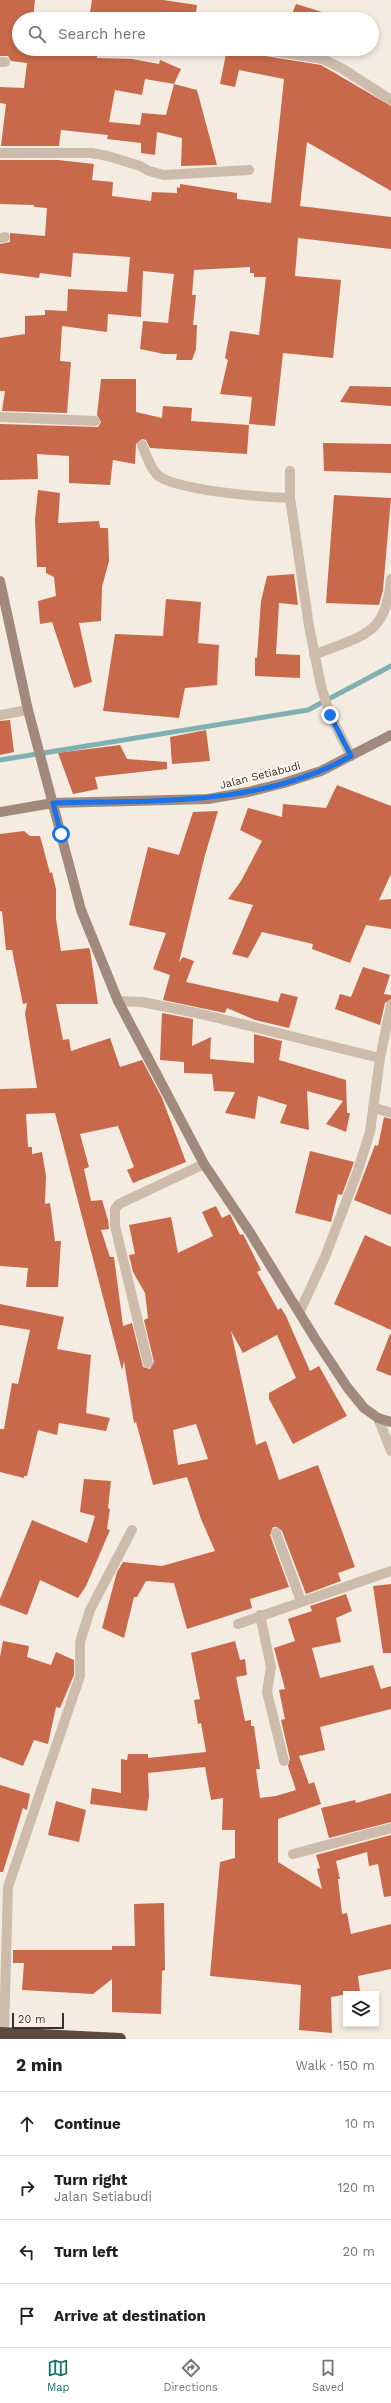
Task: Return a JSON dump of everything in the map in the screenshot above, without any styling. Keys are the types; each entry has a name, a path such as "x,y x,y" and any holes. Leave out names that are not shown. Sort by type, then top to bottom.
{"highway":[{"path":"2,2033 120,2039"}],"street":[{"path":"304,56 323,59 343,69 391,100"},
{"path":"0,153 91,153 108,156 140,166 149,172 164,175 249,170"},
{"path":"0,417 94,421"},
{"path":"142,445 156,472 167,479 236,493 290,498"},
{"path":"290,471 290,498 314,654 321,686 330,715 351,756"},
{"path":"314,654 369,632 380,622 384,616 391,579"},
{"path":"0,581 34,738 81,910 118,1001 204,1164 300,1311 347,1387 364,1408 378,1418 391,1422"},
{"path":"0,715 28,710"},
{"name":"Jalan Setiabudi","path":"0,812 53,803 208,799 284,783 321,771 391,736"},
{"path":"118,1001 142,1002 201,1014 380,1058"},
{"path":"300,1311 325,1257 357,1174 370,1132 380,1058 391,1005"},
{"path":"374,1107 391,1113"},
{"path":"148,1363 115,1226 115,1209 119,1204 204,1164"},
{"path":"378,1418 391,1451"},
{"path":"2,2033 4,1884 80,1676 80,1642 90,1610 132,1530"},
{"path":"276,1533 302,1601"},
{"path":"238,1624 260,1615 391,1571"},
{"path":"260,1615 271,1667 267,1692 284,1762"},
{"path":"293,1854 391,1828"}],"building":[{"path":"0,0 35,0 34,12 12,12 12,56 97,56 97,58 132,59 159,64 160,60 181,69 174,84 197,90 217,165 181,166 182,138 157,132 155,155 141,153 141,143 107,139 108,135 61,130 59,146 1,146 6,104 0,103 0,87 24,88 27,63 11,61 8,56 0,56","holes":["145,79 174,84 166,115 142,113 140,125 109,122 115,90 142,95"]},
{"path":"92,0 163,0 197,5 196,12 90,12"},
{"path":"296,4 322,12 293,12"},
{"path":"226,56 265,56 321,65 391,106 391,191 307,142 300,206 391,217 391,249 298,238 295,276 341,280 333,358 283,353 275,426 249,424 252,397 220,394 228,360 225,358 230,331 259,335 266,277 254,277 254,273 250,273 250,267 194,270 192,295 196,295 193,325 197,325 196,349 192,360 176,360 177,354 164,354 140,349 143,321 168,323 174,274 143,271 141,317 108,314 107,332 62,326 60,361 71,362 67,413 2,411 5,391 0,391 0,338 25,334 25,316 45,315 45,310 67,311 68,289 127,292 130,257 73,253 71,277 40,273 39,278 0,273 0,244 10,242 10,233 45,236 47,208 34,207 34,205 0,204 0,160 58,160 94,164 92,180 113,182 112,196 151,201 152,192 177,193 177,187 180,188 180,184 237,193 237,199 271,203 284,79 239,70 235,87 220,84"},
{"path":"101,379 136,379 136,412 162,418 163,406 192,408 191,421 249,425 247,454 150,448 146,440 142,439 136,444 135,464 113,460 110,485 69,483 69,456 37,454 38,479 0,480 0,424 98,427 101,422 97,415"},
{"path":"350,386 391,387 391,406 340,402"},
{"path":"323,443 391,444 391,473 324,471"},
{"path":"38,490 60,493 58,523 99,521 100,528 108,528 109,561 102,587 101,621 79,623 92,682 74,688 52,622 40,624 38,601 56,596 54,577 46,573 46,567 37,567 35,519"},
{"path":"334,495 391,498 383,590 379,605 326,603"},
{"path":"294,574 298,605 279,603 276,654 300,655 300,678 255,676 255,658 257,658 261,601 267,576"},
{"path":"166,599 201,602 198,643 219,645 217,685 185,688 179,718 103,711 115,634 163,636"},
{"path":"10,720 14,752 0,755 0,721"},
{"path":"206,730 210,761 172,764 170,737"},
{"path":"120,745 127,759 167,762 167,769 95,777 98,789 73,794 58,753"},
{"path":"337,785 391,806 391,874 379,900 391,899 391,929 366,925 350,963 312,949 313,944 262,932 248,958 232,954 253,905 228,899 241,881 262,841 240,830 248,808 282,817 283,804 326,808"},
{"path":"218,811 205,855 179,962 183,957 194,961 186,982 278,1002 281,993 298,997 289,1028 255,1020 227,1008 225,1013 163,1000 170,975 153,969 166,933 129,925 148,847 179,855 193,812"},
{"path":"24,831 30,836 40,836 56,889 56,919 61,951 89,948 90,950 98,1004 56,1004 63,1040 69,1039 71,1051 110,1038 120,1067 142,1060 162,1098 186,1162 133,1183 127,1170 134,1167 118,1126 80,1134 89,1167 84,1169 91,1201 102,1200 108,1220 109,1229 101,1230 110,1257 114,1257 123,1326 132,1323 143,1367 150,1369 154,1362 144,1320 148,1318 145,1293 133,1272 129,1255 135,1254 129,1225 171,1217 178,1253 213,1236 202,1212 216,1206 222,1218 230,1214 240,1235 243,1234 261,1270 257,1272 278,1310 281,1308 286,1316 310,1371 319,1366 347,1416 293,1444 269,1399 269,1393 296,1378 277,1335 243,1353 231,1331 256,1445 266,1441 279,1480 318,1465 355,1567 338,1573 341,1581 306,1594 282,1531 277,1527 273,1527 270,1535 289,1587 250,1599 252,1608 187,1629 174,1583 146,1581 137,1597 134,1597 124,1638 102,1628 117,1572 123,1562 162,1566 215,1551 201,1519 187,1477 153,1485 136,1422 134,1423 124,1361 122,1370 55,1113 26,1114 28,1147 32,1147 32,1154 42,1152 46,1176 45,1204 50,1203 55,1241 61,1241 58,1287 26,1287 28,1268 0,1266 0,1089 37,1088 25,1014 27,1003 23,1004 12,950 6,950 2,911 0,911 0,834","holes":["196,1424 208,1459 178,1465 173,1430"]},
{"path":"363,967 390,975 384,994 391,995 391,999 385,1003 380,1025 335,1009 340,994 351,997"},
{"path":"162,1013 193,1019 192,1046 211,1037 210,1059 254,1063 254,1034 282,1041 279,1060 346,1080 347,1113 350,1113 346,1132 326,1124 343,1101 307,1091 309,1130 280,1123 287,1105 258,1096 255,1119 225,1113 235,1092 214,1091 212,1074 184,1073 184,1062 160,1060"},
{"path":"384,1117 391,1119 391,1215 354,1200 375,1145 378,1146"},
{"path":"310,1151 354,1162 342,1195 338,1194 331,1222 295,1213"},
{"path":"365,1235 391,1247 391,1330 334,1304"},
{"path":"0,1304 64,1317 57,1349 91,1355 86,1413 110,1418 106,1431 59,1423 57,1435 38,1430 27,1476 24,1476 24,1478 0,1472 0,1429 4,1429 12,1383 18,1384 30,1330 0,1325"},
{"path":"391,1334 391,1376 376,1370"},
{"path":"84,1479 111,1481 108,1508 110,1509 107,1529 110,1530 86,1586 78,1598 40,1580 27,1615 0,1605 0,1599 32,1520 87,1543 95,1516 80,1512"},
{"path":"391,1584 391,1653 383,1653 373,1586"},
{"path":"346,1594 352,1611 336,1618 341,1642 312,1648 320,1678 373,1665 381,1689 391,1686 391,1709 320,1727 325,1750 299,1756 309,1784 314,1782 321,1804 278,1819 278,1862 322,1889 317,1869 320,1868 316,1855 391,1835 391,1896 384,1897 378,1864 369,1866 367,1852 336,1861 340,1879 338,1879 342,1914 347,1913 351,1934 391,1924 391,1969 358,1976 360,1991 343,1991 343,1995 331,1997 332,2033 299,2030 301,1985 210,1976 220,1862 235,1858 235,1830 222,1830 223,1798 211,1800 205,1767 148,1773 149,1796 147,1811 90,1804 92,1788 121,1793 121,1759 127,1760 128,1754 148,1754 148,1758 206,1752 201,1723 198,1724 194,1700 200,1699 191,1653 235,1641 240,1660 245,1659 247,1675 236,1677 245,1721 251,1720 251,1726 254,1726 260,1769 256,1769 260,1798 276,1796 296,1790 288,1766 290,1759 281,1720 285,1719 279,1690 285,1689 274,1648 295,1641 288,1619 312,1611 310,1606"},
{"path":"3,1641 29,1646 27,1657 51,1665 56,1652 74,1660 74,1675 60,1708 56,1707 48,1744 34,1740 23,1766 0,1757 0,1657"},
{"path":"0,1785 30,1794 27,1810 23,1808 3,1872 0,1872"},
{"path":"391,1793 391,1822 329,1838 321,1808 355,1800 356,1803"},
{"path":"56,1801 86,1810 79,1842 48,1835"},
{"path":"164,1903 165,1970 162,1971 161,2014 112,2012 112,1979 93,1994 22,1990 24,1963 13,1963 13,1950 112,1950 112,1946 135,1946 134,1904"}],"waterway":[{"path":"0,760 308,710 391,666"}],"route":[{"path":"61,834 53,803 208,799 248,792 284,783 321,771 351,756 330,715"}]}
